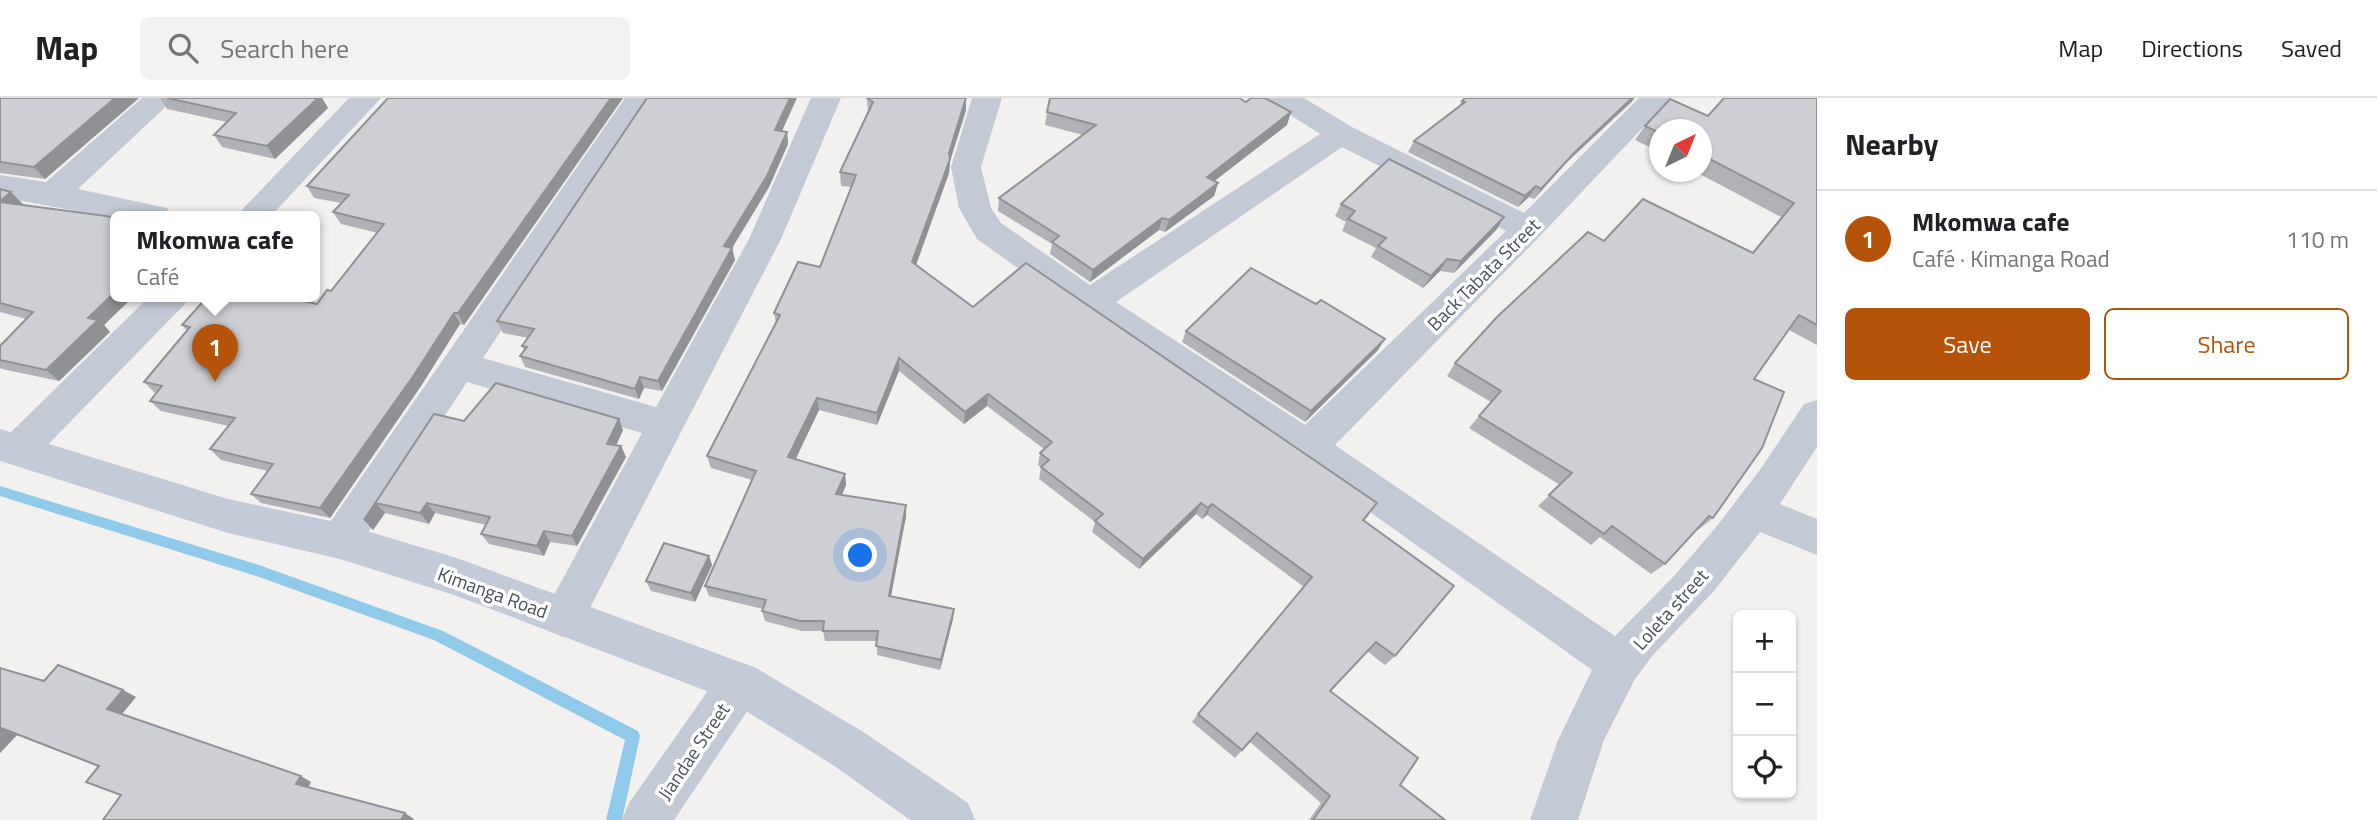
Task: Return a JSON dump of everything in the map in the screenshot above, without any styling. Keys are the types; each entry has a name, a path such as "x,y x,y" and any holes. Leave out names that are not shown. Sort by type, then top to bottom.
{"street":[{"path":"52,194 160,98"},
{"path":"257,211 366,98"},
{"path":"340,541 640,98"},
{"path":"563,617 765,239 826,98"},
{"path":"1283,98 1341,134 1528,229"},
{"name":"Back Tabata Street","path":"1308,447 1656,98"},
{"path":"983,99 966,167 975,208 989,231 1090,302 1308,447 1620,664"},
{"path":"1090,302 1341,134"},
{"path":"0,186 132,211"},
{"path":"9,448 166,302"},
{"path":"457,365 667,425"},
{"name":"Loleta street","path":"1554,820 1583,735 1620,664 1698,580 1753,511 1817,415"},
{"name":"Kimanga Road","path":"9,448 228,516 340,541 457,578 740,683 849,748 951,820"},
{"path":"1753,511 1817,537"},
{"name":"Jiandae Street","path":"646,820 740,683"}],"building":[{"path":"0,98 115,98 34,167 0,162"},
{"path":"167,98 318,98 267,146 214,135 236,113"},
{"path":"388,98 611,98 458,313 454,313 414,375 320,508 251,494 273,464 210,449 235,418 150,401 162,386 144,382 190,327 182,325 203,302 317,304 327,290 331,291 384,224 333,212 349,195 307,186"},
{"path":"647,98 790,98 775,130 787,132 767,176 724,246 732,248 658,381 640,377 635,389 520,356 527,347 522,346 534,329 497,321"},
{"path":"867,98 966,98 949,153 950,159 912,262 973,307 1026,263 1377,503 1363,520 1454,586 1395,656 1376,642 1330,691 1418,758 1400,785 1445,820 1313,820 1330,796 1257,733 1242,750 1198,714 1312,577 1212,504 1208,508 1201,503 1143,559 1095,521 1103,514 1041,467 1049,460 1040,453 1052,442 988,394 965,412 899,358 877,413 817,398 788,457 845,474 836,494 906,505 889,596 954,609 941,660 876,646 878,631 823,631 824,621 800,621 762,611 766,600 705,586 756,471 707,456 780,315 774,313 798,262 820,267 856,175 840,172 873,102"},
{"path":"1050,98 1239,98 1246,102 1251,98 1265,98 1291,112 1207,177 1218,183 1169,220 1162,218 1093,270 1052,242 1059,236 999,198 1096,125 1047,112"},
{"path":"1465,98 1632,98 1575,152 1541,189 1536,186 1525,196 1414,141 1465,102 1462,101"},
{"path":"1724,98 1817,98 1817,325 1799,315 1754,379 1784,392 1762,448 1713,518 1709,516 1665,564 1612,526 1604,534 1549,495 1572,473 1479,416 1501,391 1455,363 1497,317 1588,232 1604,241 1643,199 1753,253 1794,203 1712,160 1712,119 1651,119 1670,99 1708,116"},
{"path":"1389,159 1504,217 1461,261 1447,259 1431,276 1378,246 1386,238 1348,219 1355,211 1341,204"},
{"path":"0,189 11,192 0,201"},
{"path":"0,202 110,217 110,297 88,318 98,320 46,370 0,360 0,346 33,312 0,303"},
{"path":"1251,268 1316,304 1321,300 1385,339 1311,411 1186,331"},
{"path":"496,383 619,419 607,444 621,446 572,536 544,531 537,546 481,534 490,517 427,503 420,513 376,503 364,520 434,414 464,421"},
{"path":"664,543 709,556 691,593 646,581"},
{"path":"58,665 123,690 107,709 301,776 296,784 405,813 401,820 103,820 121,795 86,782 99,766 0,729 0,668 44,681"}],"waterway":[{"path":"0,491 259,571 438,635 633,736 614,820"}],"place":[{"name":"Mkomwa cafe","path":"215,382"}]}
